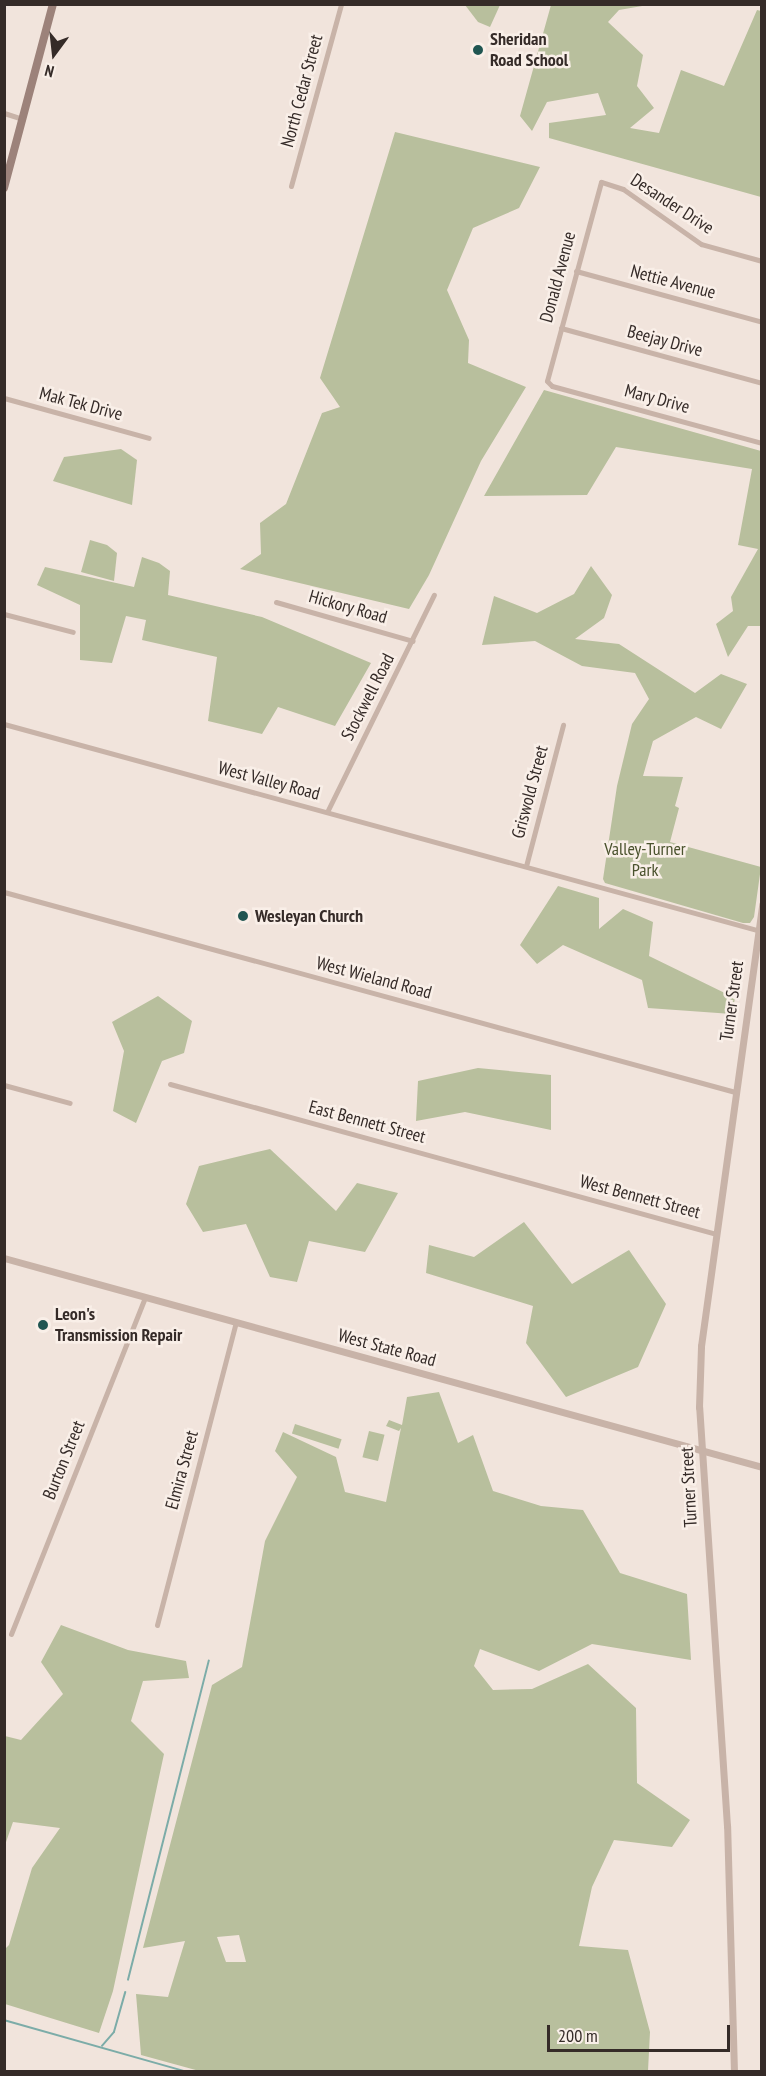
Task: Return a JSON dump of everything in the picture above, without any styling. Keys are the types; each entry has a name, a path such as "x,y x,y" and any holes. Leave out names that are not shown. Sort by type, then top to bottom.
{"main road":[{"path":"4,188 53,4"}],"street":[{"name":"North Cedar Street","path":"291,186 341,4"},
{"path":"4,113 23,119"},
{"name":"Desander Drive","path":"601,182 622,189 701,244 762,261"},
{"name":"Donald Avenue","path":"547,381 601,182"},
{"name":"Nettie Avenue","path":"576,271 762,322"},
{"name":"Beejay Drive","path":"561,328 762,383"},
{"name":"Mary Drive","path":"547,381 552,386 762,443"},
{"name":"Mak Tek Drive","path":"4,398 149,438"},
{"name":"Stockwell Road","path":"327,812 434,595"},
{"name":"Hickory Road","path":"276,602 412,641"},
{"path":"4,614 73,632"},
{"name":"West Valley Road","path":"4,724 757,930"},
{"name":"Griswold Street","path":"526,866 563,724"},
{"name":"West Wieland Road","path":"4,892 735,1092"},
{"name":"Turner Street","path":"734,2072 727,1826 711,1611 700,1362 762,904"},
{"name":"East Bennett Street","path":"170,1084 556,1190"},
{"path":"4,1085 70,1103"},
{"name":"West Bennett Street","path":"556,1190 716,1234"},
{"name":"West State Road","path":"4,1258 762,1467"},
{"name":"Burton Street","path":"12,1634 145,1297"},
{"name":"Elmira Street","path":"157,1625 236,1322"}],"green space":[{"path":"465,5 500,5 490,27 478,22"},
{"path":"551,5 648,5 619,10 608,22 643,55 637,86 654,108 630,128 659,133 681,70 724,86 757,10 761,11 761,197 549,138 549,123 606,115 598,93 547,102 532,131 520,116"},
{"path":"395,132 540,167 519,208 473,228 447,290 469,340 468,363 526,387 481,461 429,575 409,609 240,569 261,554 260,523 286,504 322,413 340,407 320,378"},
{"path":"544,390 761,451 761,626 748,626 728,657 716,624 733,611 731,597 758,549 738,545 752,469 616,447 587,495 484,496"},
{"path":"121,449 137,460 132,505 53,481 64,457"},
{"path":"90,540 107,545 117,553 114,581 81,572"},
{"path":"142,557 159,563 170,571 168,595 262,617 371,663 335,726 278,707 262,734 208,721 217,657 142,640 146,620 126,616 112,663 80,660 80,605 37,585 45,567 134,587"},
{"name":"Valley-Turner Park","path":"591,566 612,595 604,618 575,639 619,644 695,693 721,674 747,684 721,729 696,717 653,741 643,776 683,777 675,806 679,808 670,842 761,867 754,917 750,923 743,923 605,883 603,879 617,786 632,724 649,699 635,673 582,666 535,641 482,645 494,596 537,613 574,594"},
{"path":"558,886 599,898 599,929 623,909 653,922 649,956 735,998 732,1014 648,1008 642,980 563,945 537,964 520,945"},
{"path":"158,996 192,1021 184,1053 162,1061 136,1123 113,1111 124,1051 112,1022"},
{"path":"478,1068 551,1075 551,1130 465,1112 416,1121 418,1081"},
{"path":"270,1149 336,1211 357,1183 398,1193 365,1252 309,1241 297,1282 270,1277 246,1224 203,1232 186,1204 199,1166"},
{"path":"524,1222 572,1284 629,1250 666,1304 638,1367 566,1397 526,1343 533,1306 426,1273 429,1245 474,1257"},
{"path":"439,1392 458,1443 473,1435 493,1491 541,1506 583,1510 620,1573 687,1594 691,1660 592,1644 539,1671 480,1649 474,1666 493,1690 532,1689 588,1664 636,1708 637,1783 690,1820 672,1847 614,1840 592,1887 579,1946 628,1950 650,2032 648,2071 203,2072 141,2055 136,1994 168,1997 185,1941 143,1948 212,1685 242,1667 265,1541 297,1477 275,1451 283,1432 336,1457 345,1492 386,1502 401,1428 399,1431 386,1426 389,1420 402,1425 407,1397","holes":["239,1935 246,1962 226,1962 217,1937"]},
{"path":"295,1424 342,1439 339,1449 292,1434"},
{"path":"369,1431 385,1435 378,1461 362,1457"},
{"path":"61,1625 128,1650 186,1661 189,1678 143,1681 131,1721 164,1754 113,1991 99,2033 5,2004 5,1949 9,1945 32,1868 60,1828 13,1822 5,1845 5,1736 21,1740 63,1694 41,1662"}],"waterway":[{"path":"128,1980 209,1661"},
{"path":"102,2046 114,2032 125,1993"},
{"path":"4,2020 188,2072"}],"place":[{"name":"Sheridan Road School","path":"478,50"},
{"name":"Wesleyan Church","path":"243,916"},
{"name":"Leon's Transmission Repair","path":"43,1325"}]}
